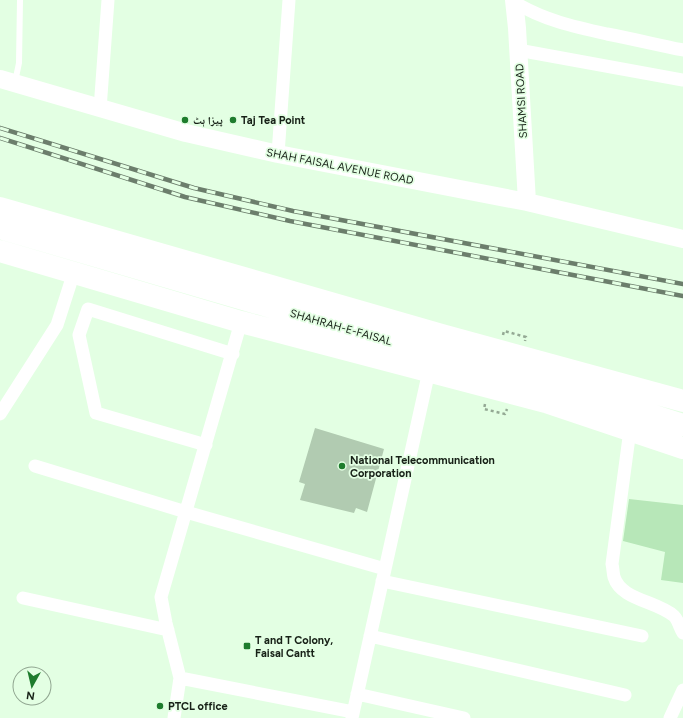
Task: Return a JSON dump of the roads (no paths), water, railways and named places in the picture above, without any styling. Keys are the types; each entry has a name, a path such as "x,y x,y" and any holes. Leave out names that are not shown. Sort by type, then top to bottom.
{"highway":[{"name":"SHAHRAH-E-FAISAL","path":"0,208 442,335 683,401"},
{"name":"SHAHRAH-E-FAISAL","path":"0,228 435,355 620,405 683,425"},
{"path":"0,251 241,322 546,402 683,448"},
{"path":"510,375 546,402"}],"street":[{"path":"100,109 108,0"},
{"path":"278,154 289,0"},
{"path":"514,1 536,14 552,20 585,29 683,50"},
{"name":"SHAMSI ROAD","path":"514,1 527,202"},
{"path":"518,50 683,80"},
{"name":"SHAH FAISAL AVENUE ROAD","path":"7,81 186,133 278,154 527,202 683,239"},
{"path":"0,414 57,325 74,272"},
{"path":"206,445 96,413 79,335 88,309 233,354"},
{"path":"174,718 180,678 161,597 233,354 241,322"},
{"path":"180,678 353,715 429,371"},
{"path":"630,430 612,564 614,577 619,586 629,594 660,607 675,617 683,633"},
{"path":"35,466 384,575 642,636"},
{"path":"23,598 168,630"},
{"path":"370,636 626,694"},
{"path":"670,718 683,690"},
{"path":"357,694 464,718"}],"lane":[{"path":"7,81 19,63 20,0"}],"railway":[{"path":"0,128 194,188 293,211 683,284"},
{"path":"0,138 185,197 290,221 683,296"}],"place":[{"name":"پیزا ہٹ","path":"185,120"},
{"name":"Taj Tea Point","path":"233,120"},
{"name":"National Telecommunication Corporation","path":"342,466"},
{"name":"T and T Colony, Faisal Cantt","path":"247,646"},
{"name":"PTCL office","path":"160,706"}]}
